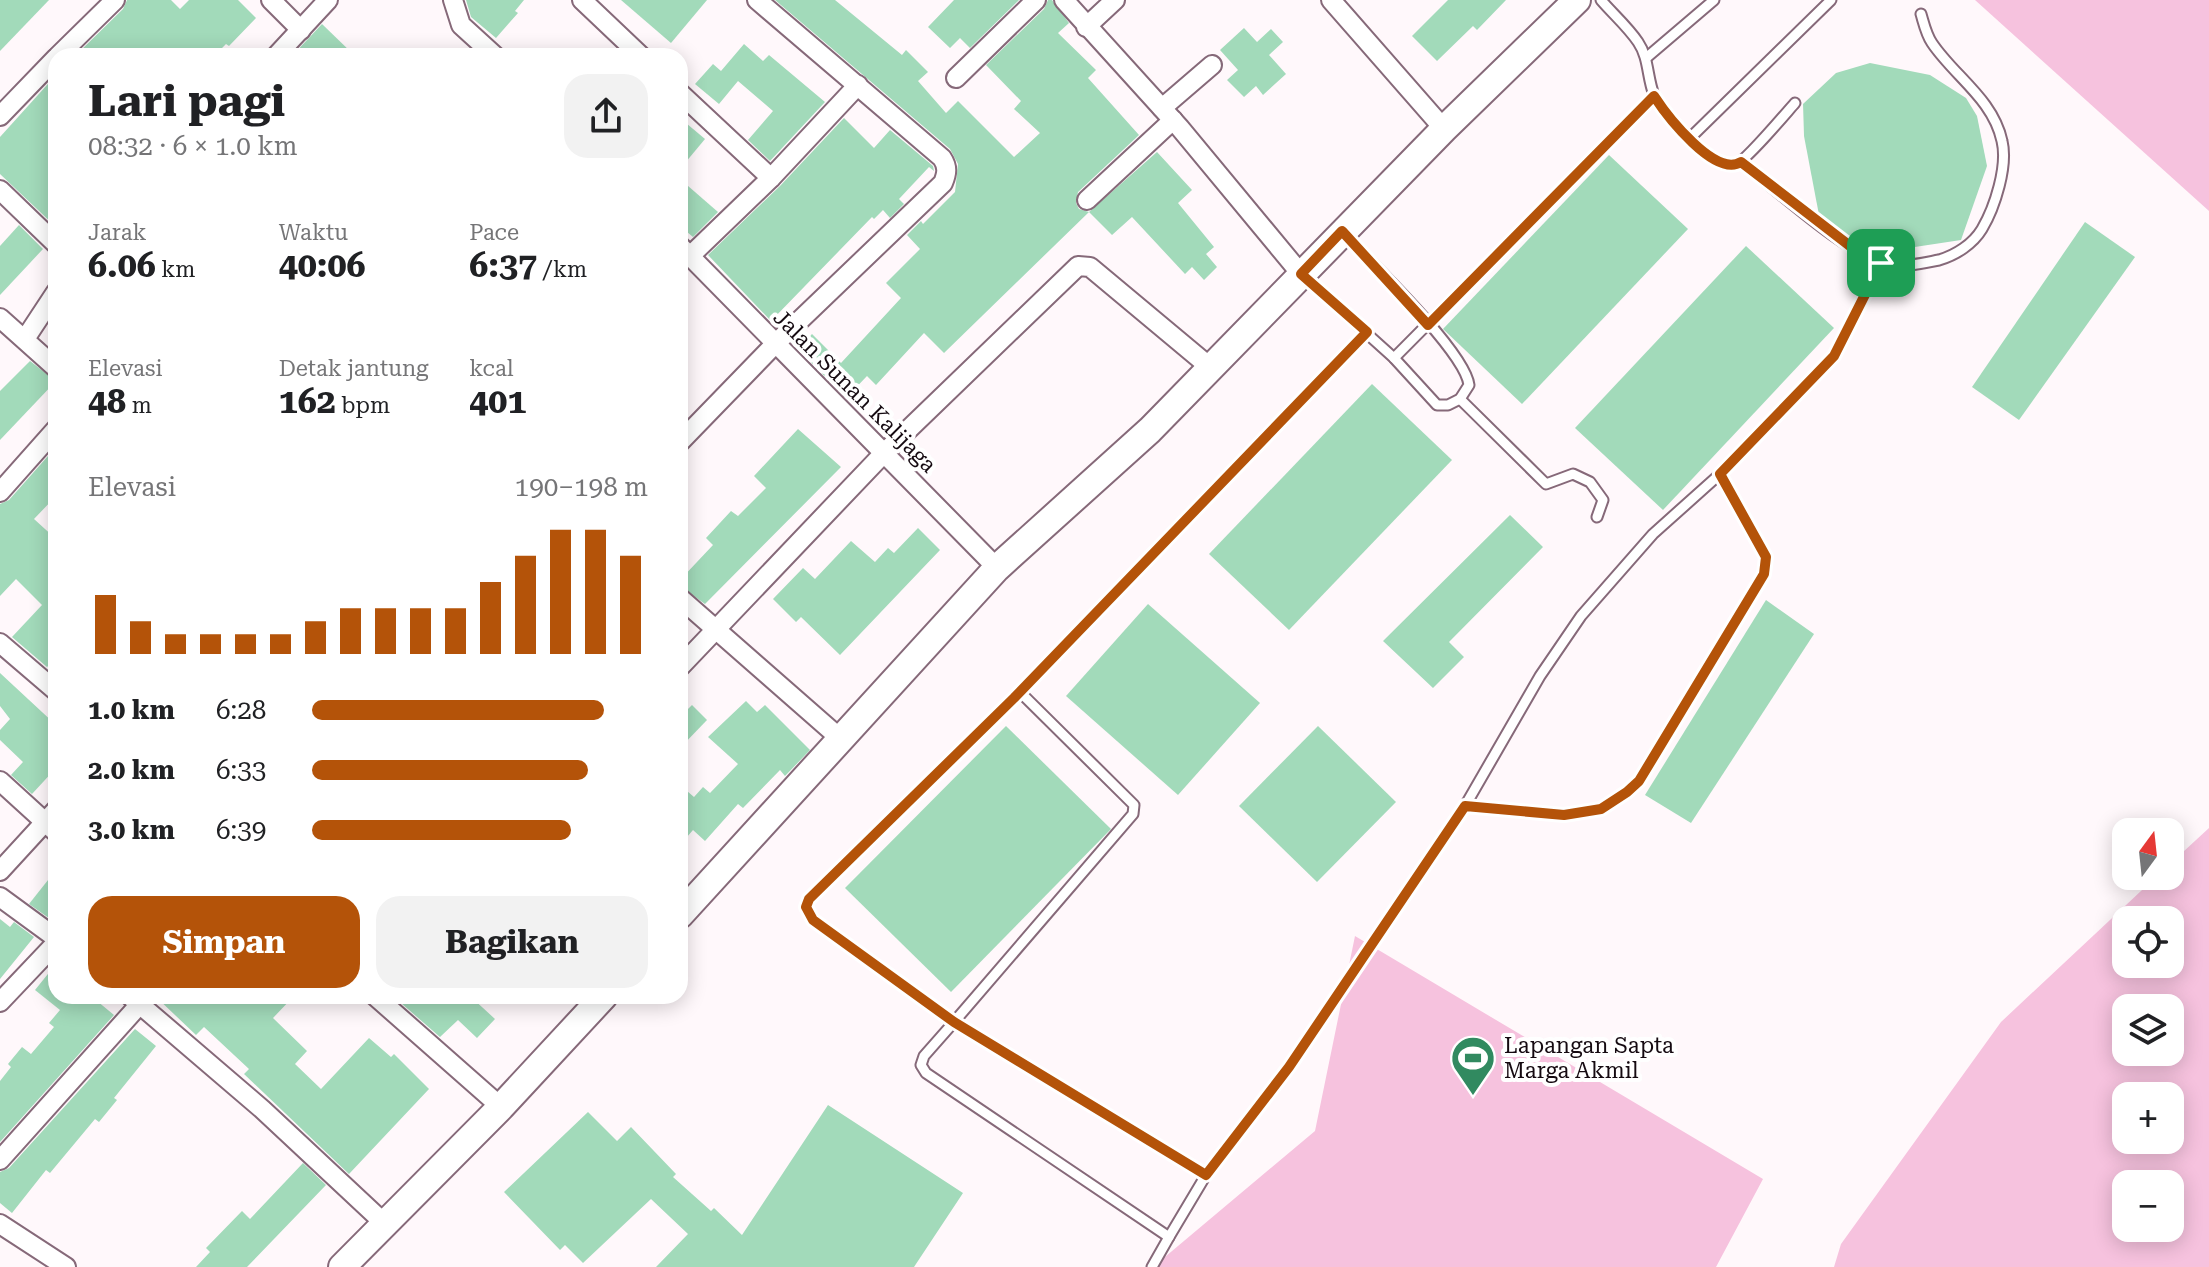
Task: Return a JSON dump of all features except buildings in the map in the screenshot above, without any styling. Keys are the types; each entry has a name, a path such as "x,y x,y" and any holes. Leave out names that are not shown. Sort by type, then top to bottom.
{"main road":[{"path":"688,906 997,568 1150,430 1568,3"},
{"path":"342,1267 501,1107 597,1004"}],"street":[{"path":"66,48 115,0"},
{"path":"271,0 301,30"},
{"path":"284,48 328,0"},
{"path":"453,0 461,25 486,48"},
{"path":"582,0 633,48"},
{"path":"688,434 774,345 943,183 946,176 947,168 942,158 757,0"},
{"path":"956,78 1036,0"},
{"path":"1064,0 1167,114 1301,274"},
{"path":"1086,27 1115,0"},
{"path":"1331,0 1444,129"},
{"path":"1087,200 1212,65"},
{"path":"0,116 48,66"},
{"path":"688,249 771,178 858,85"},
{"path":"688,100 771,178"},
{"path":"0,190 48,236"},
{"name":"Jalan Sunan Kalijaga","path":"688,256 997,568"},
{"path":"688,658 884,453 1078,266 1090,267 1211,368"},
{"path":"25,339 48,304"},
{"path":"0,318 48,361"},
{"path":"0,492 48,438"},
{"path":"688,605 842,740"},
{"path":"0,643 48,684"},
{"path":"0,781 48,817"},
{"path":"0,871 48,826"},
{"path":"0,897 48,934"},
{"path":"0,1002 48,949"},
{"path":"0,1160 132,1004"},
{"path":"140,1004 262,1109 384,1223"},
{"path":"384,1004 501,1107"},
{"path":"0,1224 66,1267"}],"lane":[{"path":"1601,0 1638,42 1646,58 1654,96 1662,109 1710,158 1724,165 1741,162 1795,103"},
{"path":"1646,58 1714,0"},
{"path":"1690,138 1831,0"},
{"path":"1741,162 1850,246 1881,263 1901,266 1919,264 1945,258 1970,244 1986,223 2001,167 2003,146 1996,125 1975,91 1932,43 1921,14"},
{"path":"1394,358 1654,96"},
{"path":"1301,274 1394,358 1437,405 1448,405 1460,399 1469,385 1468,377 1428,325 1342,231"},
{"path":"1152,1267 1206,1175 1289,1067 1465,806 1540,676 1581,616 1653,534 1720,474 1834,356 1881,263"},
{"path":"1206,1175 954,1022 813,920 806,907 809,899 1020,692 1367,332"},
{"path":"1460,399 1546,484 1573,474 1590,482 1603,500 1597,517"},
{"path":"1465,806 1564,815 1601,809 1639,781 1764,574 1766,557 1720,474"},
{"path":"1020,692 1134,805 1133,814 924,1056 921,1065 926,1073 1169,1237"}],"shaded area":[{"path":"1975,0 2209,0 2209,211"},
{"path":"2209,828 2209,1267 1834,1267 1841,1244 2001,1022 2112,918 2112,978 2184,978 2184,906 2125,906 2142,890 2184,890 2184,851"},
{"name":"Lapangan Sapta Marga Akmil","path":"1355,936 1763,1179 1716,1267 1153,1267 1315,1131"}],"place":[{"name":"Lapangan Sapta Marga Akmil","path":"1473,1097"}],"route":[{"path":"1654,96 1662,109 1710,158 1724,165 1741,162 1850,246 1881,263 1834,356 1720,474 1766,557 1764,574 1639,781 1601,809 1564,815 1465,806 1289,1067 1206,1175 954,1022 809,915 806,907 809,899 1014,698 1367,332 1301,274 1342,231 1428,325 1654,96"}]}
